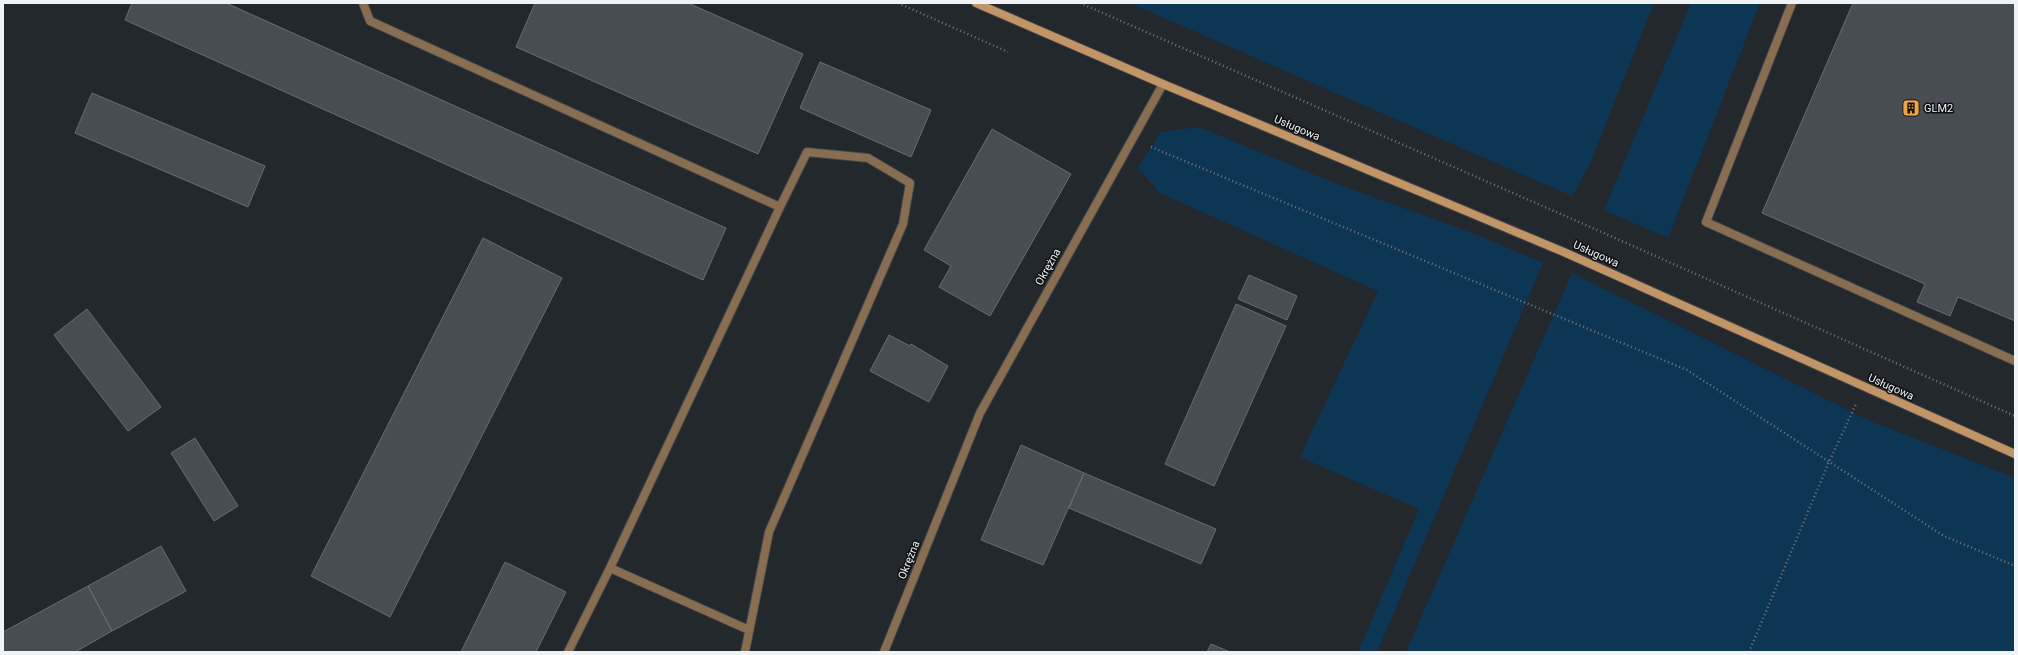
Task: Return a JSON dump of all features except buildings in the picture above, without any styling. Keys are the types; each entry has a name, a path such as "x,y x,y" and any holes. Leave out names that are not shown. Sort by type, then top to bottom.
{"street":[{"path":"363,3 370,21 780,207"},
{"path":"976,3 1163,84"},
{"path":"1792,3 1706,222 2015,360"},
{"name":"Okrężna","path":"884,652 980,412 1132,139 1152,107 1163,84"},
{"name":"Usługowa","path":"1163,84 1566,253 2015,454"},
{"path":"568,652 610,568 807,152 868,158 910,182 903,224 769,532 745,652"},
{"path":"610,568 750,630"}],"path":[{"path":"898,3 1008,52"},
{"path":"1080,3 1579,222 2015,416"},
{"path":"1132,139 1687,370 1944,536 2015,566"},
{"path":"1749,652 1829,462 1864,387"}],"shaded area":[{"path":"1130,3 1654,3 1589,166 1572,196"},
{"path":"1691,3 1760,3 1668,238 1604,210"},
{"path":"1199,127 1337,184 1470,232 1543,263 1377,652 1358,652 1419,509 1300,457 1378,291 1160,193 1138,168 1161,132"},
{"path":"1572,273 1870,421 2015,478 2015,652 1406,652"}],"place":[{"name":"GLM2","path":"1911,108"}]}
